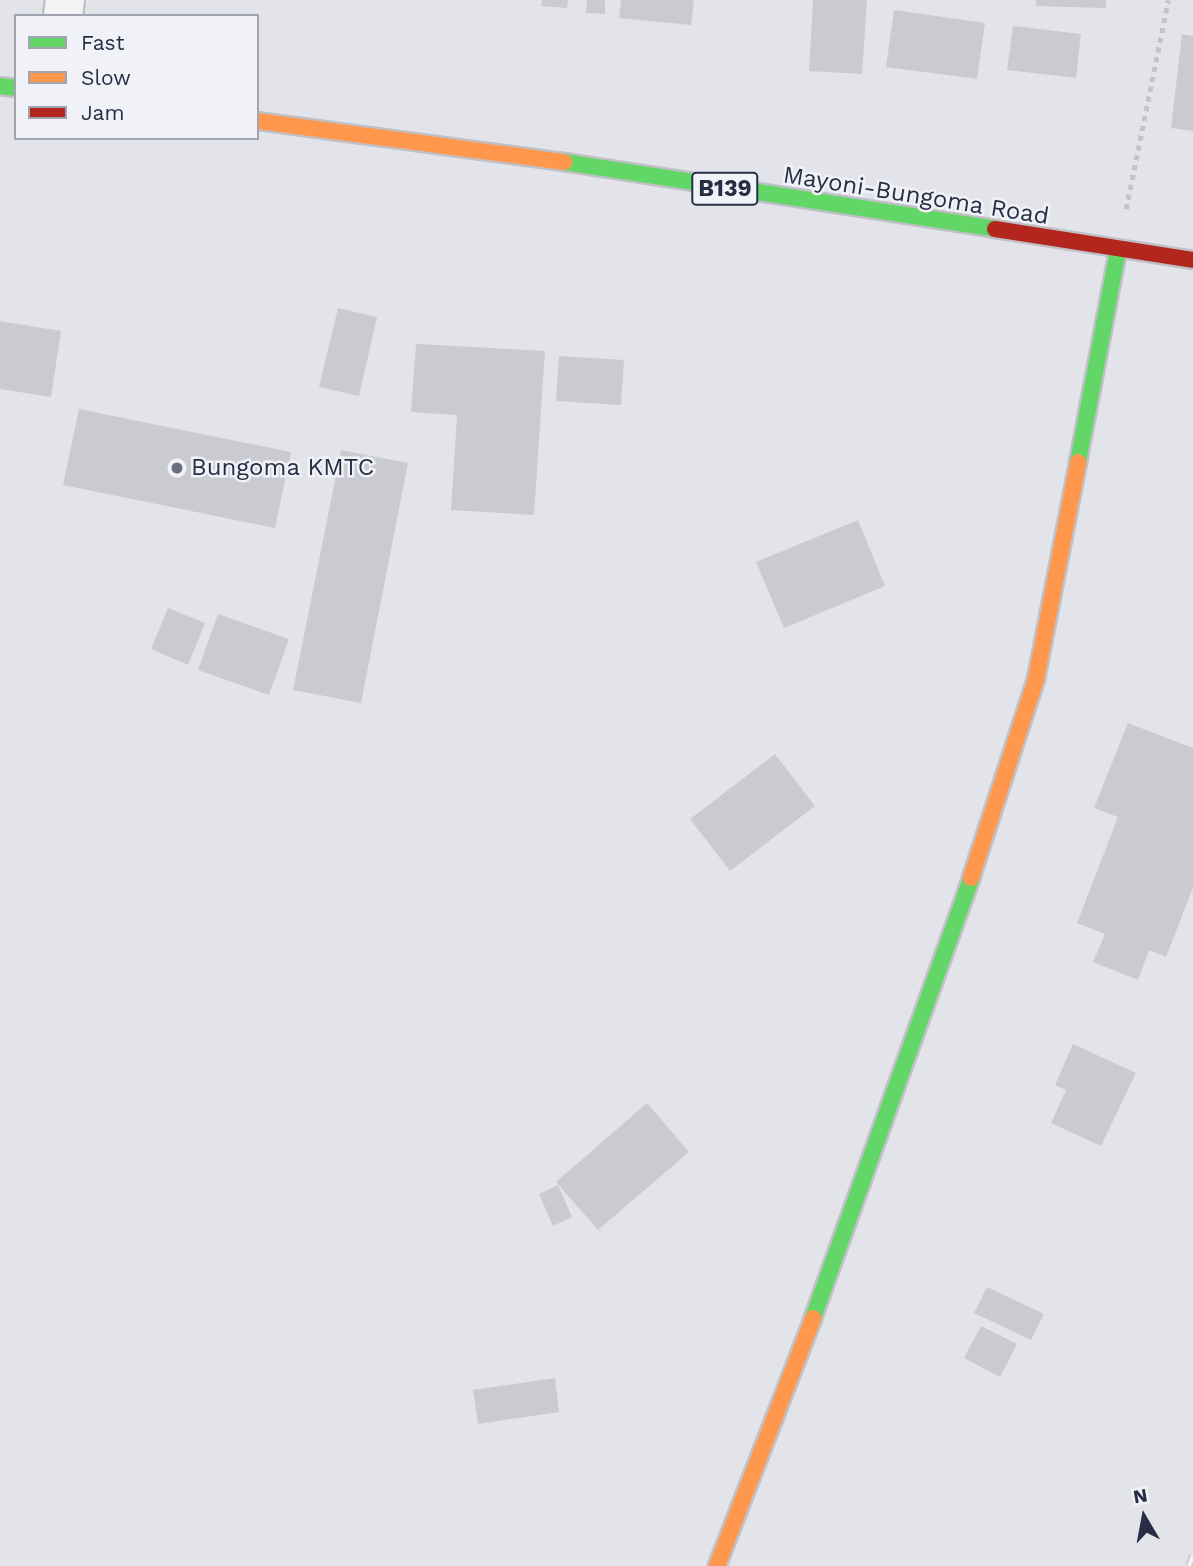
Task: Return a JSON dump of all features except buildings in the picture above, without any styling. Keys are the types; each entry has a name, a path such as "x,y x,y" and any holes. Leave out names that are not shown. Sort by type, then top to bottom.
{"street":[{"name":"Mayoni-Bungoma Road","path":"259,121 554,161 1118,251 1193,260"},
{"path":"717,1566 829,1276 1002,790 1036,679 1118,251"}],"path":[{"path":"1118,251 1168,0"}],"railway":[{"path":"1189,1566 1193,1556"}],"traffic: fast":[{"path":"0,86 14,88"},
{"path":"564,162 995,229"},
{"path":"1078,462 1118,251"},
{"path":"813,1318 971,878"}],"traffic: slow":[{"path":"259,121 564,162"},
{"path":"971,878 1036,679 1078,462"},
{"path":"717,1566 813,1318"}],"traffic: jam":[{"path":"995,229 1193,260"}],"place":[{"name":"Bungoma KMTC","path":"177,468"}]}
